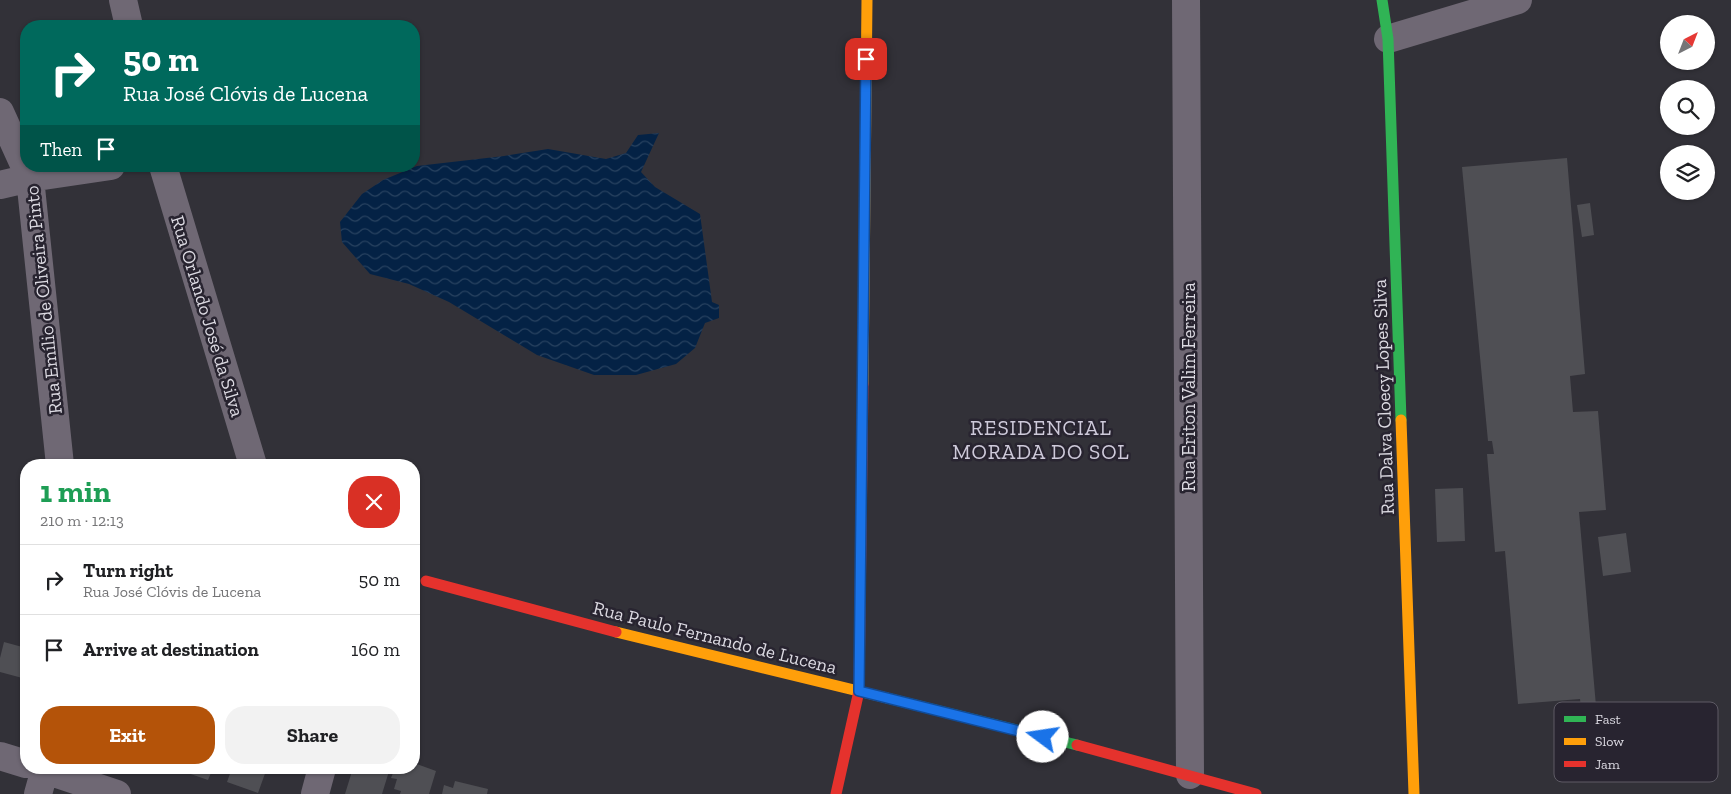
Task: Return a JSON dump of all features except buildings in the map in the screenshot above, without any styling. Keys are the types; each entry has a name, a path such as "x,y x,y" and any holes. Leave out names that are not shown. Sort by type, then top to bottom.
{"street":[{"path":"123,0 128,20"},
{"path":"836,794 859,691 867,0"},
{"name":"Rua Eriton Valim Ferreira","path":"1186,0 1190,775"},
{"name":"Rua Dalva Cloecy Lopes Silva","path":"1382,0 1388,39 1414,794"},
{"path":"1388,39 1518,0"},
{"name":"Rua Emílio de Oliveira Pinto","path":"0,112 20,156"},
{"name":"Rua Emílio de Oliveira Pinto","path":"27,172 30,178 59,459"},
{"path":"0,185 70,172"},
{"name":"Rua Orlando José da Silva","path":"165,172 252,459"},
{"name":"Rua Paulo Fernando de Lucena","path":"426,582 708,656 859,691 1190,775 1256,794"},
{"path":"0,756 20,766"},
{"path":"37,774 118,794"},
{"path":"314,794 320,774"}],"water":[{"path":"659,133 641,172 655,187 700,214 712,302 719,305 719,318 705,323 695,348 676,364 636,375 594,375 537,355 449,302 409,284 370,274 342,242 340,222 362,194 383,180 402,172 420,172 420,166 548,149 606,159 626,153 638,135"}],"traffic: fast":[{"path":"1382,0 1388,39 1401,420"},
{"path":"887,698 1077,745"}],"traffic: slow":[{"path":"863,384 867,0"},
{"path":"1401,420 1414,794"},
{"path":"616,632 887,698"}],"traffic: jam":[{"path":"836,794 859,691 863,384"},
{"path":"426,581 616,632"},
{"path":"1077,745 1256,794"}],"district":[{"name":"RESIDENCIAL MORADA DO SOL","path":"1041,440"}],"route":[{"path":"866,59 859,691 1043,737"}]}
